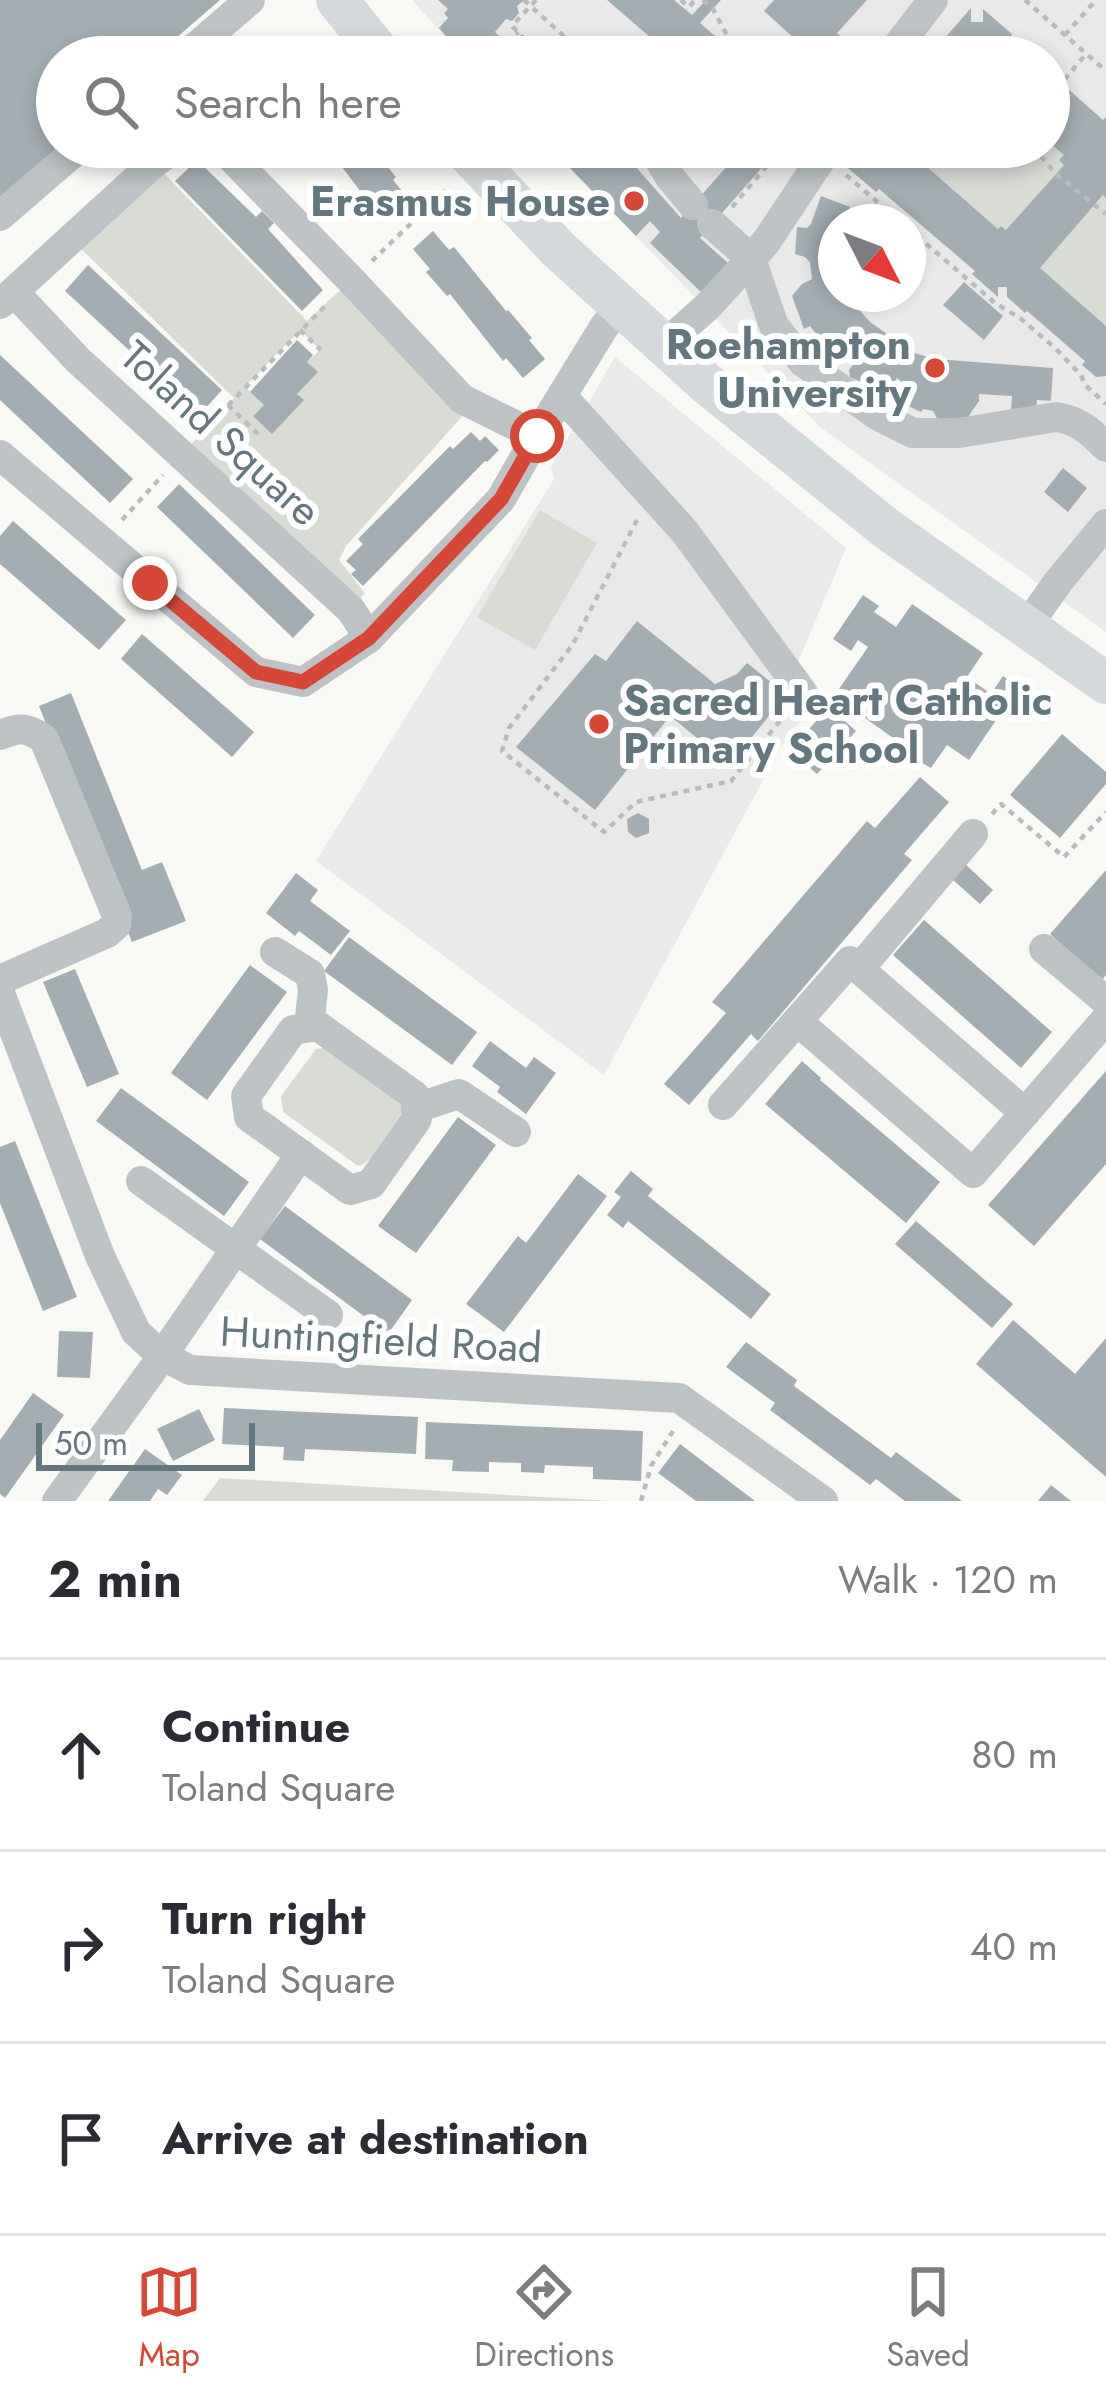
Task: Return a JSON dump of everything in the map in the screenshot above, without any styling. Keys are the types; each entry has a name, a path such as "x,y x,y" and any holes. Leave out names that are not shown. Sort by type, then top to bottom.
{"highway":[{"path":"337,0 366,36"},
{"path":"481,168 620,306 817,475 1106,683"}],"street":[{"path":"208,36 250,0"},
{"path":"905,36 933,0"},
{"path":"0,216 56,168"},
{"name":"Toland Square","path":"149,168 7,298 351,610 369,638"},
{"path":"242,168 463,399 537,436"},
{"path":"664,168 751,259 775,326 803,362 877,416 913,433 959,433 1057,417 1072,419 1106,446"},
{"path":"664,346 766,242 815,168"},
{"path":"0,455 256,672 303,682 369,638 501,499 620,306"},
{"path":"562,395 685,532 803,693"},
{"path":"1027,626 1106,524"},
{"path":"0,735 18,728 44,739 117,916 116,925 106,933 0,980"},
{"path":"859,969 974,834"},
{"path":"1044,949 1106,1001"},
{"path":"275,952 310,974 314,990 309,1027"},
{"path":"722,1106 850,961 1025,1113"},
{"name":"Huntingfield Road","path":"0,993 100,1256 136,1332 161,1355 190,1370 680,1398 823,1501"},
{"path":"797,1022 973,1173 1106,1019"},
{"path":"318,1026 416,1096 416,1108 417,1119 370,1184 350,1190 249,1117 246,1096 293,1030 318,1026"},
{"path":"416,1108 460,1094 516,1132"},
{"path":"57,1501 301,1154"},
{"path":"141,1181 328,1315"}],"path":[{"path":"524,0 566,36"},
{"path":"681,0 689,7 699,0 713,9 727,36"},
{"path":"1024,0 1065,35 1096,0"},
{"path":"522,36 512,26 533,3"},
{"path":"514,36 518,32"},
{"path":"1070,40 1106,71"},
{"path":"1070,73 1086,54"},
{"path":"102,542 457,168"},
{"path":"707,218 761,168"},
{"path":"844,168 882,204"},
{"path":"1051,168 1106,214"},
{"path":"926,244 1055,348 1106,404"},
{"path":"300,330 321,350"},
{"path":"228,406 258,434"},
{"path":"651,493 573,644 508,728 502,751 604,832 636,802 731,782 803,693"},
{"path":"974,834 1001,805 1064,857 1106,812"},
{"path":"640,1501 650,1466 692,1407"}],"shaded area":[{"name":"Roehampton University","path":"412,0 1106,0 1106,632 821,428 570,168 1070,168 1070,36 445,36"},
{"path":"149,168 159,168 307,321 351,280 467,411 346,546 339,560 365,593 351,610 182,454 234,398 72,240","holes":["300,330 320,350 307,362 317,372 297,394 303,400 253,416 264,405 245,387"]},
{"path":"928,168 1061,168 1006,230 998,229"},
{"path":"1106,198 1106,326 1040,268"},
{"name":"Sacred Heart Catholic Primary School","path":"615,357 846,548 796,667 816,702 781,747 604,1075 316,861 554,479 551,467"},
{"path":"540,510 597,543 535,650 477,617"},
{"path":"330,1047 404,1100 389,1139 358,1166 283,1112 281,1096 316,1049"},
{"path":"220,1478 611,1501 203,1501"}],"building":[{"path":"0,0 220,0 178,36 36,36 36,168 0,198"},
{"path":"438,0 524,0 512,21 506,19 495,32 499,36 446,36 439,28 448,18 444,13 448,9"},
{"path":"607,0 674,0 692,15 706,0 721,0 700,23 715,36 649,36"},
{"path":"774,0 867,0 837,33 840,36 792,36 764,11"},
{"path":"971,8 971,22 983,22 983,9 1012,34 1011,36 946,36"},
{"path":"1070,91 1103,120 1106,117 1106,198 1103,195 1040,268 1106,326 1106,376 1096,377 1082,365 1085,361 1007,297 1007,287 998,287 998,297 972,274 975,271 926,229 926,204 897,204 848,168 928,168 998,229 1006,230 1061,168 1070,168"},
{"path":"189,168 205,168 256,217 262,211 274,223 268,229 323,290 302,311 175,181"},
{"path":"343,168 389,168 409,199 387,217 370,197 367,200"},
{"path":"570,168 637,168 681,218 725,168 762,168 700,238 728,263 702,293 650,243 660,232 650,221 636,236"},
{"path":"821,196 842,204 818,204"},
{"path":"818,204 818,312 861,312 914,353 935,359 1053,368 1051,401 1037,400 1036,412 1011,410 1012,396 979,394 968,417 938,420 933,411 921,412 895,400 902,382 897,378 879,391 850,377 849,370 860,354 849,344 833,358 814,340 818,336 810,326 804,329 792,296 812,279 810,262 795,254 797,227 811,224"},
{"path":"433,231 449,250 454,247 545,359 523,378 426,272 430,269 413,249"},
{"path":"88,265 222,390 202,412 65,291"},
{"path":"964,282 1003,316 984,340 943,305"},
{"path":"297,340 313,355 307,362 318,372 297,394 304,400 272,434 253,416 264,405 250,392"},
{"path":"0,355 133,479 110,503 0,400"},
{"path":"471,432 480,441 485,436 499,450 363,586 346,561 363,544 358,539 450,446 453,449"},
{"path":"1063,468 1087,488 1068,512 1044,492"},
{"path":"179,484 315,615 293,638 157,507"},
{"path":"13,521 126,620 99,650 0,564 0,536"},
{"path":"863,595 879,606 874,612 896,627 912,604 983,653 967,677 991,694 1003,676 1027,692 1013,712 1005,707 969,760 947,745 931,768 832,699 868,647 858,640 851,651 833,639"},
{"path":"637,621 715,684 737,674 747,663 786,694 730,765 670,716 595,810 516,747 595,654 606,661"},
{"path":"142,634 254,732 232,757 121,659"},
{"path":"71,693 142,870 162,862 186,921 132,942 39,706"},
{"path":"829,707 856,731 817,774 790,750"},
{"path":"1062,734 1106,772 1106,784 1060,838 1010,795"},
{"path":"920,777 949,802 904,854 912,860 758,1041 751,1034 689,1105 664,1084 726,1013 712,1002 867,821 875,828"},
{"path":"638,813 649,819 649,833 636,838 628,832 627,819"},
{"path":"965,864 993,890 980,904 952,879"},
{"path":"1106,870 1106,975 1102,980 1050,934"},
{"path":"296,873 318,890 310,901 350,931 331,955 266,913"},
{"path":"924,920 1052,1032 1021,1068 893,955"},
{"path":"349,937 477,1032 452,1065 324,971"},
{"path":"250,965 287,992 207,1100 171,1073"},
{"path":"75,969 119,1074 87,1087 43,982"},
{"path":"490,1041 526,1068 534,1057 556,1073 526,1114 472,1066"},
{"path":"802,1061 940,1182 906,1223 765,1104"},
{"path":"1106,1071 1106,1164 1034,1246 988,1205"},
{"path":"121,1088 249,1182 224,1216 96,1121"},
{"path":"458,1117 496,1145 416,1253 378,1226"},
{"path":"15,1141 77,1297 43,1311 0,1203 0,1147"},
{"path":"631,1171 653,1189 648,1196 771,1294 751,1319 628,1221 623,1228 607,1215 621,1197 614,1192"},
{"path":"578,1174 607,1196 504,1332 466,1304 518,1236 526,1243"},
{"path":"285,1206 412,1300 388,1334 260,1239"},
{"path":"916,1221 1013,1304 992,1328 895,1244"},
{"path":"1013,1320 1075,1374 1106,1338 1106,1477 976,1364"},
{"path":"59,1331 93,1332 90,1378 57,1377"},
{"path":"746,1342 797,1380 794,1386 891,1458 896,1452 962,1501 905,1501 876,1479 870,1485 770,1410 775,1403 726,1367"},
{"path":"33,1393 64,1415 5,1498 0,1494 0,1440"},
{"path":"224,1408 418,1417 416,1454 305,1449 304,1461 283,1460 284,1447 222,1444"},
{"path":"199,1409 215,1440 173,1461 157,1429"},
{"path":"426,1422 643,1431 641,1481 593,1479 593,1467 545,1465 544,1473 521,1472 521,1463 489,1462 489,1472 452,1471 453,1460 425,1459"},
{"path":"680,1444 755,1501 696,1501 658,1473"},
{"path":"145,1449 182,1475 167,1495 158,1489 150,1501 108,1501"},
{"path":"1051,1485 1071,1501 1038,1501"}],"place":[{"name":"Erasmus House","path":"634,201"},
{"name":"Roehampton University","path":"935,368"},
{"name":"Sacred Heart Catholic Primary School","path":"599,724"}],"route":[{"path":"150,583 256,672 303,682 369,638 501,499 537,436"}]}
